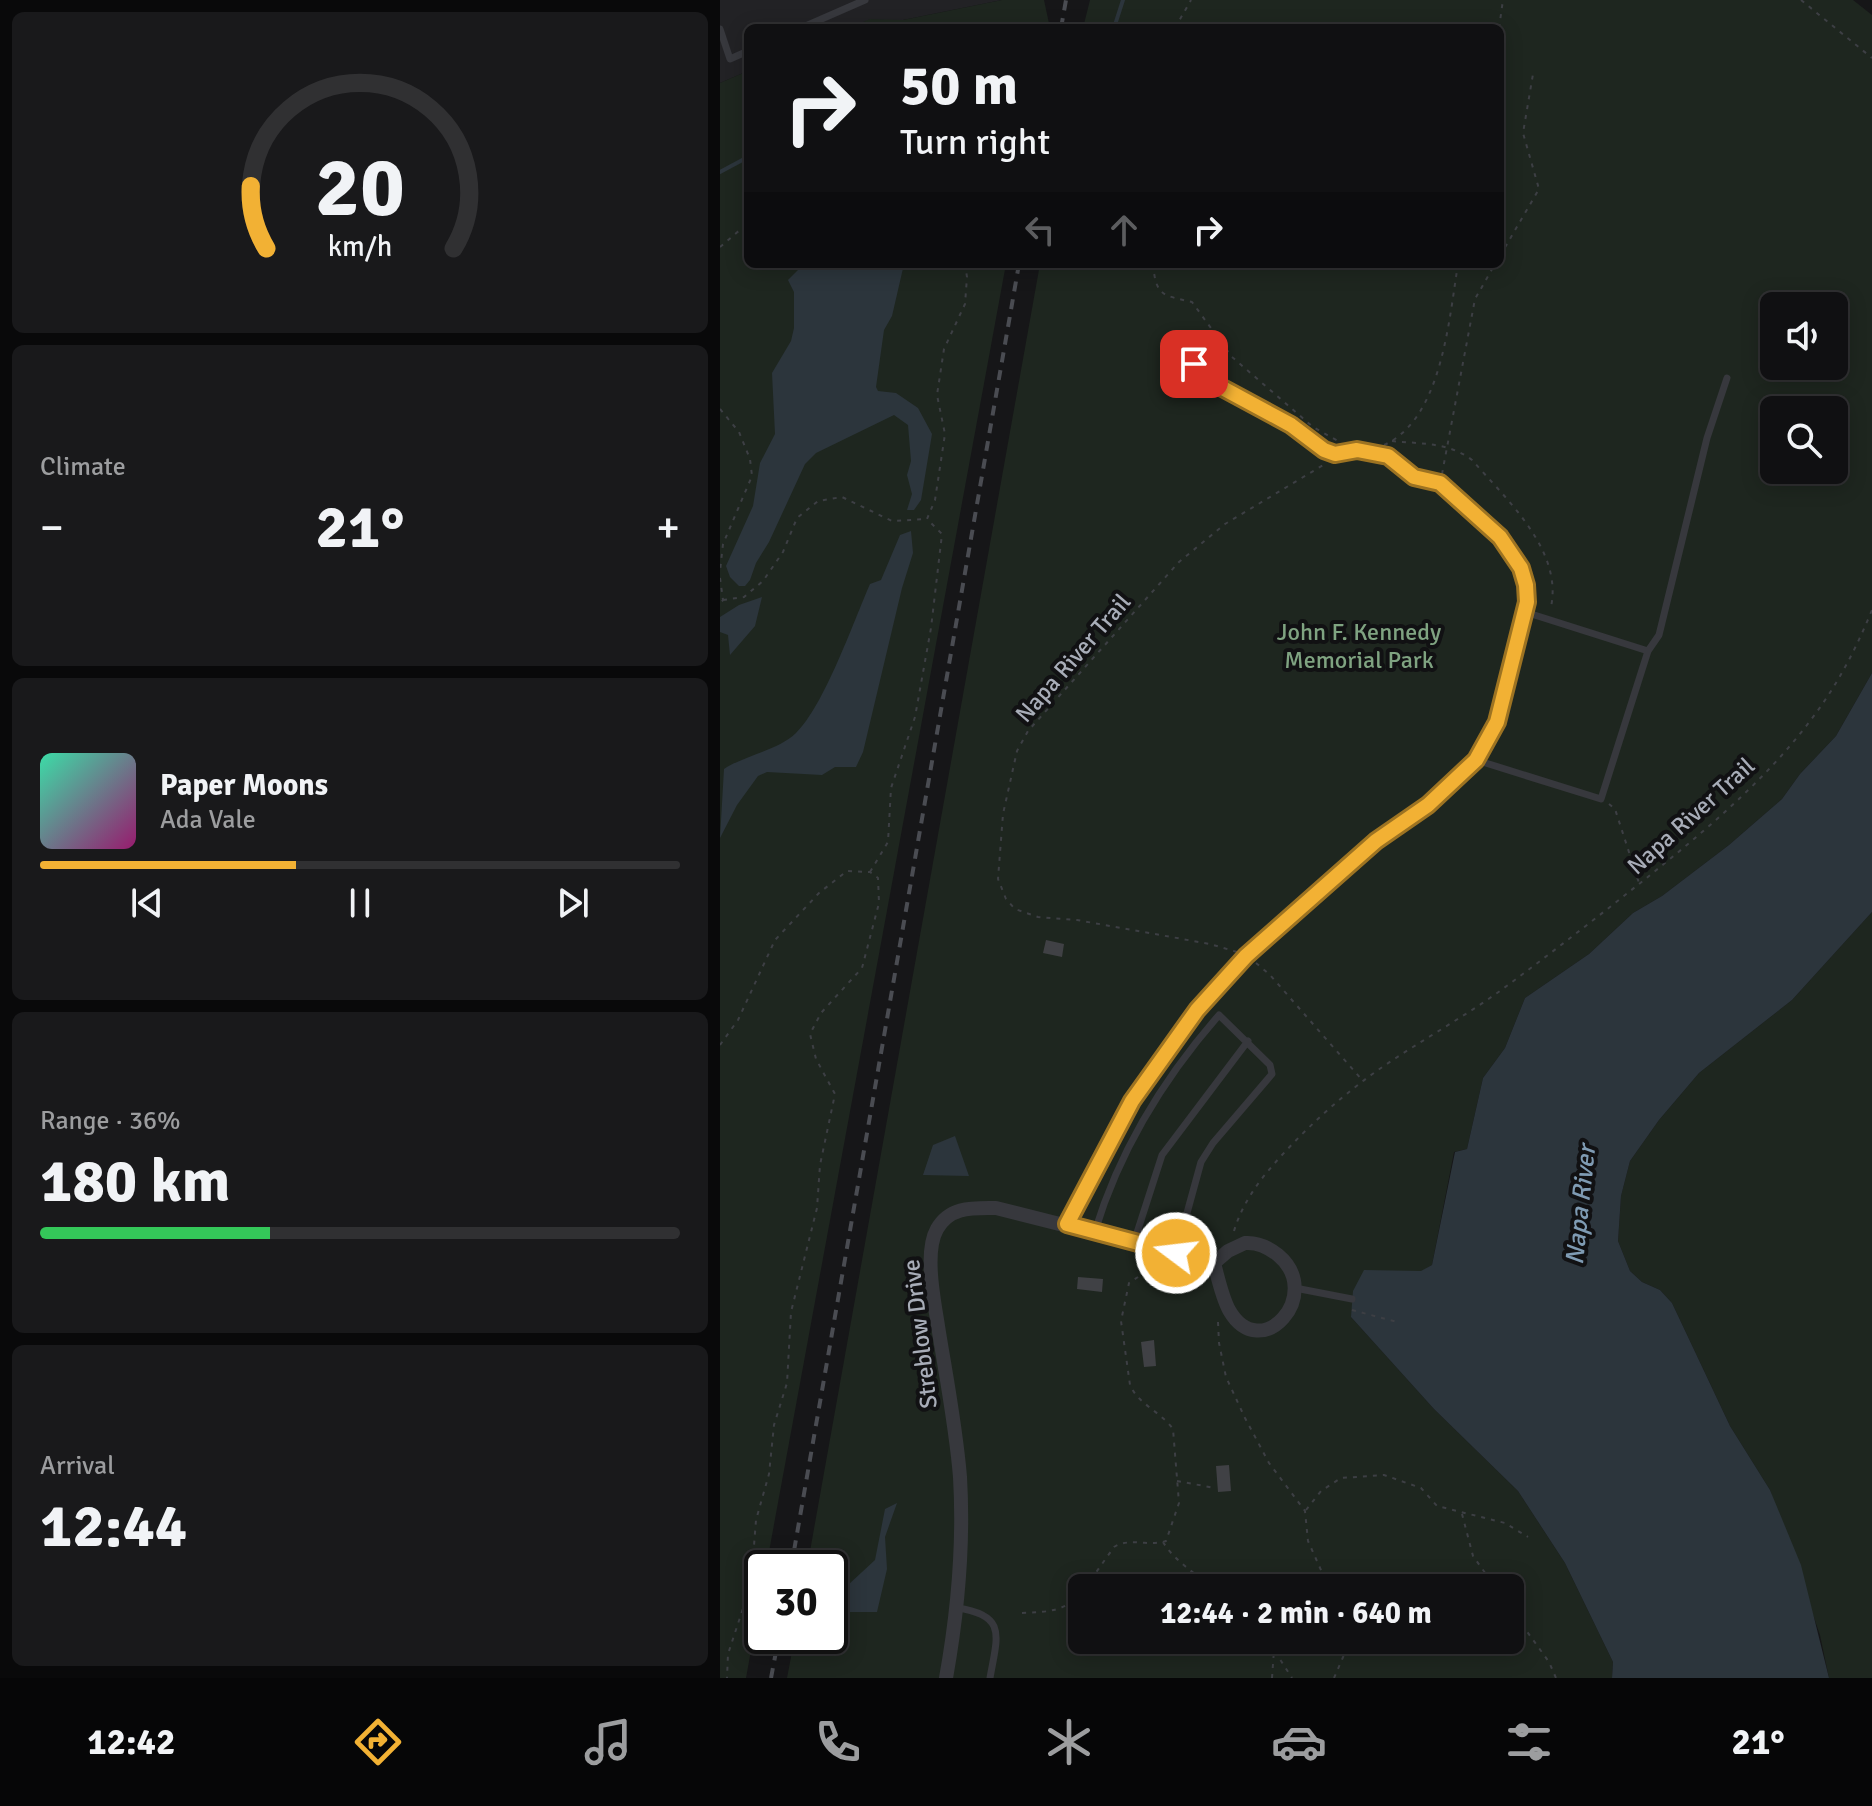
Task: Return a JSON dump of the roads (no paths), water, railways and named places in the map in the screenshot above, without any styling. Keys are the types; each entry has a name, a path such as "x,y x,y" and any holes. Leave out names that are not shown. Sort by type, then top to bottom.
{"street":[{"name":"Streblow Drive","path":"946,1678 961,1558 960,1475 934,1297 933,1241 941,1223 951,1213 961,1210 996,1208 1214,1263"},
{"path":"1254,1243 1270,1248 1288,1266 1295,1288 1294,1298 1280,1324 1269,1330 1255,1330 1244,1325 1229,1310 1214,1263 1238,1245 1254,1243"}],"lane":[{"path":"810,24 865,0"},
{"path":"720,29 730,59 744,53"},
{"path":"1067,1224 1132,1101 1197,1010 1246,956 1376,841 1428,805 1476,760 1497,722 1525,612 1526,585 1521,568 1500,537 1440,483 1414,477 1388,456 1357,450 1335,454 1324,450 1291,425 1204,378 1184,349"},
{"path":"1476,760 1601,799 1648,651 1659,635 1707,438 1727,378"},
{"path":"1525,612 1648,651"},
{"path":"1095,1231 1128,1145 1150,1106 1219,1015 1270,1065 1272,1074 1213,1143 1201,1162 1176,1253"},
{"path":"1134,1242 1162,1155 1248,1041"},
{"path":"1295,1288 1352,1299"},
{"path":"957,1608 979,1611 991,1619 998,1632 990,1678"}],"water":[{"path":"800,268 903,268 892,316 884,330 876,387 878,391 896,393 918,408 932,434 921,500 914,510 907,510 912,494 907,475 911,461 908,425 894,415 816,453 805,464 750,580 745,586 739,586 730,577 726,566 753,506 760,463 775,434 772,373 791,341 794,328 794,292 788,280"},
{"path":"911,531 913,553 863,752 856,767 835,767 822,775 767,772 758,776 737,805 720,838 724,769 781,744 807,720 827,684 870,584 881,580 900,535"},
{"path":"762,597 755,626 730,655 728,635 720,632 720,617 739,605"},
{"name":"Napa River","path":"1872,673 1872,912 1792,1000 1699,1073 1659,1120 1630,1161 1621,1196 1618,1241 1630,1271 1642,1282 1660,1290 1672,1303 1730,1426 1770,1490 1801,1565 1829,1678 1612,1678 1613,1662 1565,1563 1518,1491 1434,1409 1351,1317 1353,1291 1364,1270 1421,1271 1432,1265 1455,1152 1467,1149 1483,1078 1505,1048 1525,998 1589,954 1633,913 1662,896 1729,845 1782,799 1800,774 1836,736"},
{"path":"955,1136 969,1176 923,1175 933,1145"},
{"path":"897,1503 885,1537 887,1569 877,1612 850,1612 848,1585 875,1560 885,1509"}],"waterway":[{"path":"1115,24 1123,0"},
{"path":"720,172 744,159"}],"railway":[{"path":"1062,24 1066,0"},
{"path":"794,1550 1018,268"},
{"path":"771,1678 776,1654"}],"park label":[{"name":"John F. Kennedy Memorial Park","path":"1359,646"}]}
